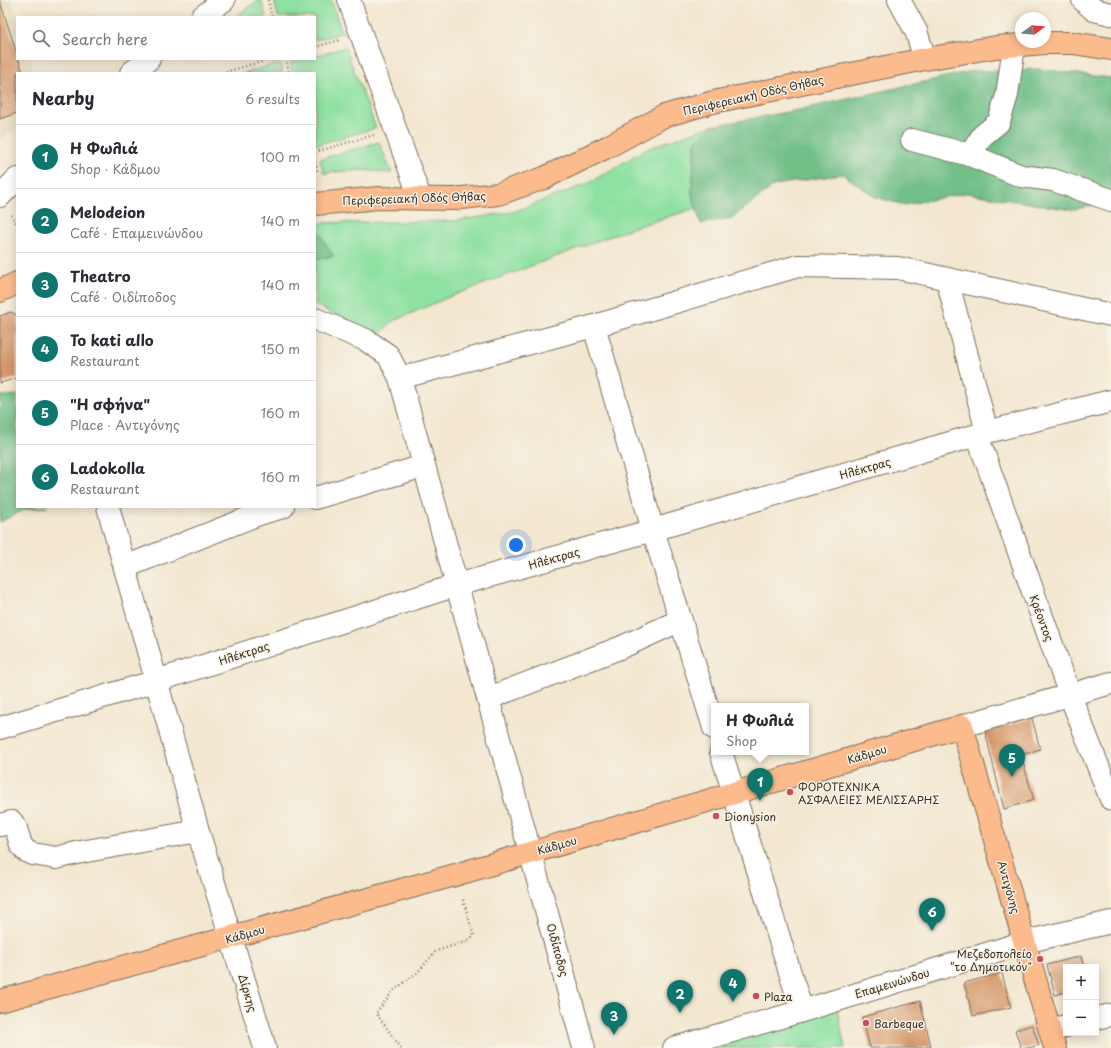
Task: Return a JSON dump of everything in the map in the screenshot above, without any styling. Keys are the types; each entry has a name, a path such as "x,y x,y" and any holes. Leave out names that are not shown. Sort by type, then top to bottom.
{"main road":[{"name":"Περιφερειακή Οδός Θήβας","path":"316,204 379,198 453,199 498,194 544,178 609,146 664,116 713,102 925,59 1014,46 1073,43 1111,49"},
{"path":"0,291 16,284"},
{"name":"Κάδμου","path":"0,1001 532,853 962,726"},
{"name":"Αντιγόνης","path":"962,726 1024,942 1057,1035"}],"street":[{"path":"203,16 224,0"},
{"path":"349,0 420,198"},
{"path":"900,0 916,32 925,59"},
{"path":"1083,0 1094,10 1111,14"},
{"path":"970,155 982,136 999,122 1007,95 1014,46"},
{"path":"132,72 148,60"},
{"path":"912,140 970,155 1021,176 1053,180 1111,200"},
{"path":"0,196 16,180"},
{"path":"400,378 594,326 798,266 898,268 1111,315"},
{"name":"Κρέοντος","path":"947,279 982,434 1070,696 1111,799"},
{"name":"Οιδίποδος","path":"316,319 366,340 388,355 400,378 532,853 584,1048"},
{"path":"594,326 653,530 711,718"},
{"name":"Ηλέκτρας","path":"0,728 156,681 457,585 653,530 982,434 1111,401"},
{"path":"316,498 424,466"},
{"name":"Δίρκης","path":"108,508 198,831 232,937 265,1048"},
{"path":"125,568 258,514 279,508"},
{"path":"489,698 622,647 681,620"},
{"name":"Κάδμου","path":"962,726 1111,683"},
{"path":"722,755 802,1011"},
{"path":"6,824 16,828 21,845 26,851 33,854 56,858 81,852 198,831"},
{"name":"Επαμεινώνδου","path":"674,1048 802,1011 1024,942 1111,922"},
{"path":"1099,1017 1111,1014"}],"path":[{"path":"268,0 272,16"},
{"path":"226,72 268,60"},
{"path":"285,60 289,72"},
{"path":"316,152 396,129"},
{"path":"316,166 318,173"},
{"path":"401,1048 376,1013 393,992 418,972 436,951 465,942 474,936 455,875"}],"shaded area":[{"path":"0,0 11,0 16,16 16,60 30,60 34,72 16,72 16,129 0,140"}],"green space":[{"path":"258,0 261,0 266,16 236,16"},
{"path":"274,0 331,0 342,33 316,40 316,16 278,16"},
{"path":"345,47 376,128 316,145 316,72 293,72 290,63 300,60 316,60 316,56"},
{"path":"280,63 283,72 247,72"},
{"path":"1040,69 1111,78 1111,201 1072,210 966,193 904,205 875,197 843,174 775,185 732,218 701,224 692,194 695,142 711,126 798,110 972,71"},
{"path":"711,126 695,142 692,194 696,208 632,228 449,297 393,321 378,336 316,305 316,259 333,256 316,228 316,223 452,221 513,212 587,184 646,149"},
{"path":"379,142 392,173 361,170 324,173 320,159"},
{"path":"316,228 333,256 316,259"},
{"path":"16,395 16,508 36,508 26,509 0,522 0,396"},
{"path":"837,1008 845,1048 705,1048"}],"building":[{"path":"0,1 16,51 16,60 19,60 23,72 16,72 16,113 0,119"},
{"path":"11,312 16,314 16,378 0,383 0,316"},
{"path":"1032,718 1040,749 1021,755 1034,800 1004,809 985,731"},
{"path":"1081,956 1083,964 1063,964 1063,993 1055,995 1047,965"},
{"path":"1002,973 1011,1007 973,1016 964,983"},
{"path":"920,1001 931,1046 923,1048 870,1048 862,1017"},
{"path":"1032,1025 1039,1045 1029,1048 1021,1048 1015,1030"}],"place":[{"name":"\"Η σφήνα\"","path":"1012,777"},
{"name":"ΦΟΡΟΤΕΧΝΙΚΑ ΑΣΦΑΛΕΙΕΣ ΜΕΛΙΣΣΑΡΗΣ","path":"790,792"},
{"name":"Η Φωλιά","path":"760,801"},
{"name":"Dionysion","path":"716,816"},
{"name":"Ladokolla","path":"932,931"},
{"name":"Μεζεδοπολείο \"το Δημοτικόν\"","path":"1040,959"},
{"name":"Plaza","path":"756,996"},
{"name":"To kati allo","path":"733,1002"},
{"name":"Melodeion","path":"680,1013"},
{"name":"Barbeque","path":"866,1023"},
{"name":"Theatro","path":"614,1035"}]}
